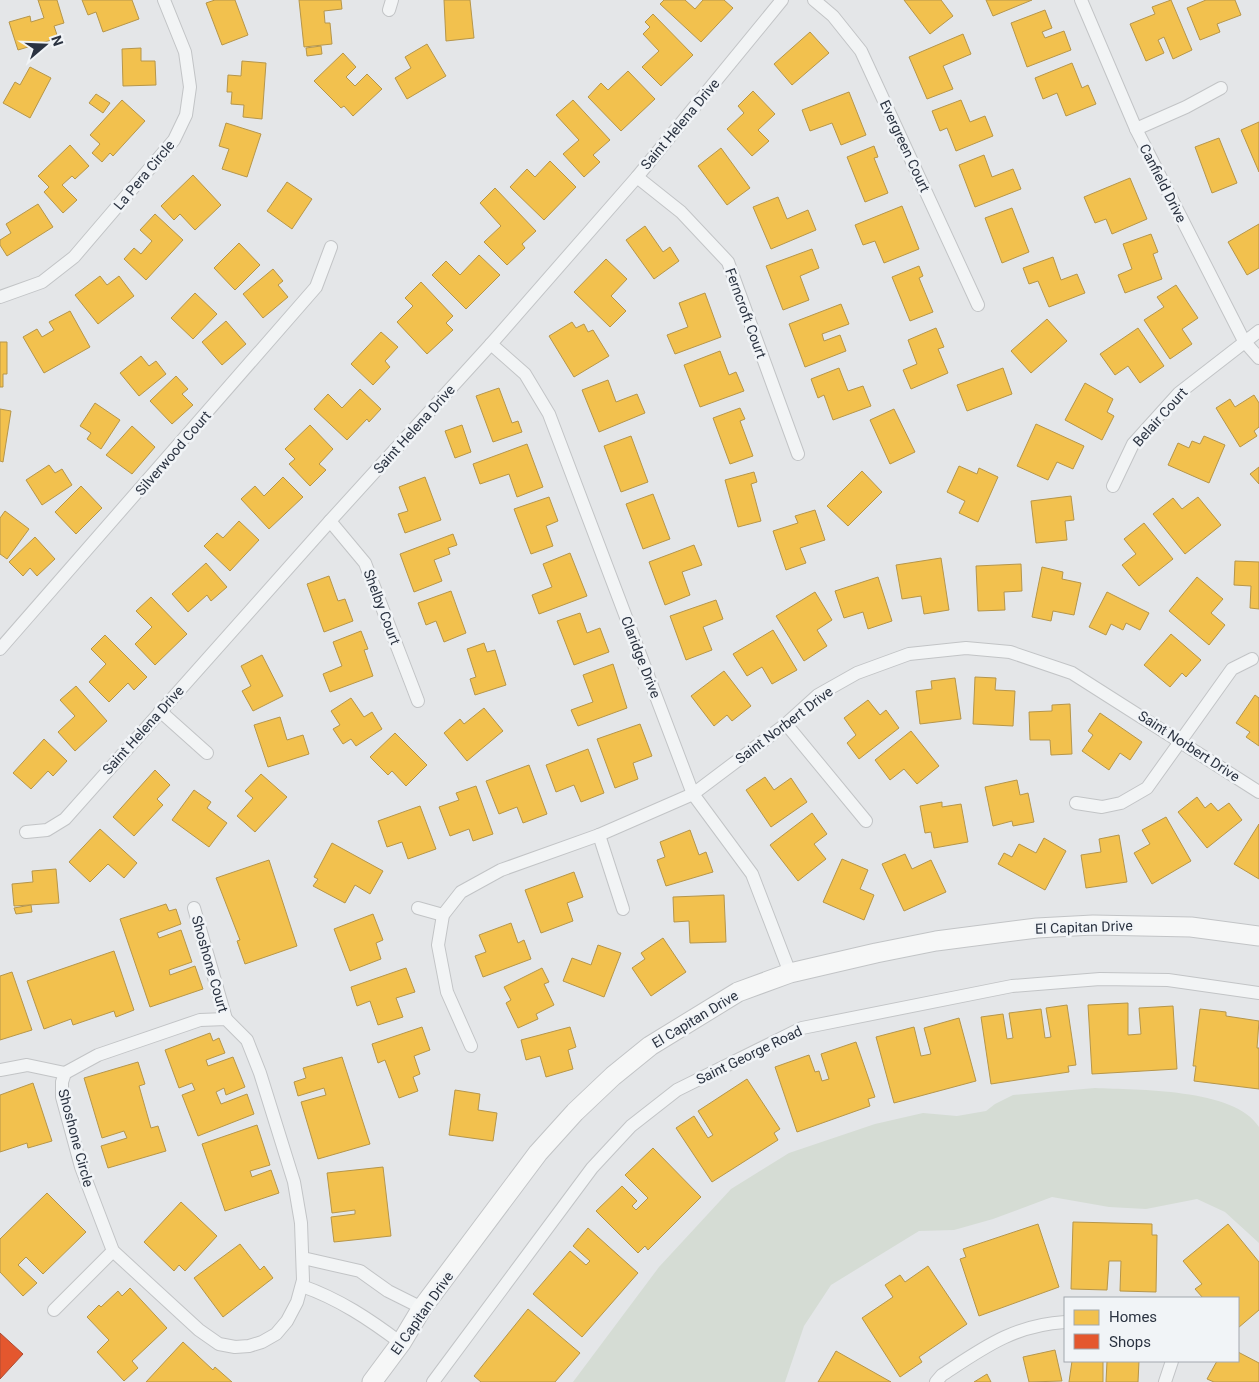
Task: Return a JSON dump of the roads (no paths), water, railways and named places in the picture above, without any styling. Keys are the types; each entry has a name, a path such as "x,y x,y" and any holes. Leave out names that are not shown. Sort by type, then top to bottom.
{"street":[{"name":"La Pera Circle","path":"0,297 42,282 74,256 174,140 186,115 190,87 185,52 164,0"},
{"name":"Saint Helena Drive","path":"26,832 47,830 65,819 160,710 491,344 637,176 782,0"},
{"name":"Evergreen Court","path":"814,0 832,16 861,51 978,305"},
{"name":"Canfield Drive","path":"1081,0 1136,129 1244,341 1259,358"},
{"path":"1136,129 1186,108 1221,88"},
{"name":"Ferncroft Court","path":"637,176 682,212 728,262 798,454"},
{"name":"Silverwood Court","path":"0,649 316,287 331,246"},
{"name":"Belair Court","path":"1113,486 1133,444 1179,392 1259,331"},
{"name":"Claridge Drive","path":"491,344 525,374 549,414 693,794 752,874 790,973"},
{"name":"Shelby Court","path":"330,521 364,563 418,701"},
{"name":"Saint Norbert Drive","path":"472,1046 447,992 438,945 443,915 461,892 501,870 598,835 693,794 786,724 818,695 857,673 909,654 966,648 1010,652 1072,673 1182,740 1259,792"},
{"path":"1076,803 1102,807 1121,803 1147,788 1232,669 1252,659"},
{"path":"160,710 207,753"},
{"path":"786,724 866,821"},
{"path":"598,835 623,909"},
{"name":"Shoshone Court","path":"194,908 226,1019"},
{"path":"418,908 443,915"},
{"name":"El Capitan Drive","path":"372,1382 401,1342 422,1308 538,1153 575,1112 613,1076 650,1046 738,992 790,973 927,943 1037,928 1093,925 1191,927 1259,936"},
{"name":"Saint George Road","path":"433,1382 592,1168 631,1126 676,1090 802,1028 1012,986 1100,979 1168,980 1259,993"},
{"name":"Shoshone Circle","path":"226,1019 247,1040 260,1073 294,1182 301,1223 303,1258 302,1286 287,1321 276,1334 249,1346 235,1347 219,1344 198,1330 113,1251 81,1167 62,1097 62,1082 65,1073 98,1056 200,1020 226,1019"},
{"path":"0,1070 27,1065 65,1073"},
{"path":"54,1310 113,1251"},
{"path":"303,1258 360,1271 388,1291 422,1308"},
{"path":"302,1286 330,1296 367,1317 401,1342"},
{"path":"936,1382 942,1375 993,1341 1045,1323 1064,1322"},
{"path":"1166,1382 1172,1362"}]}
